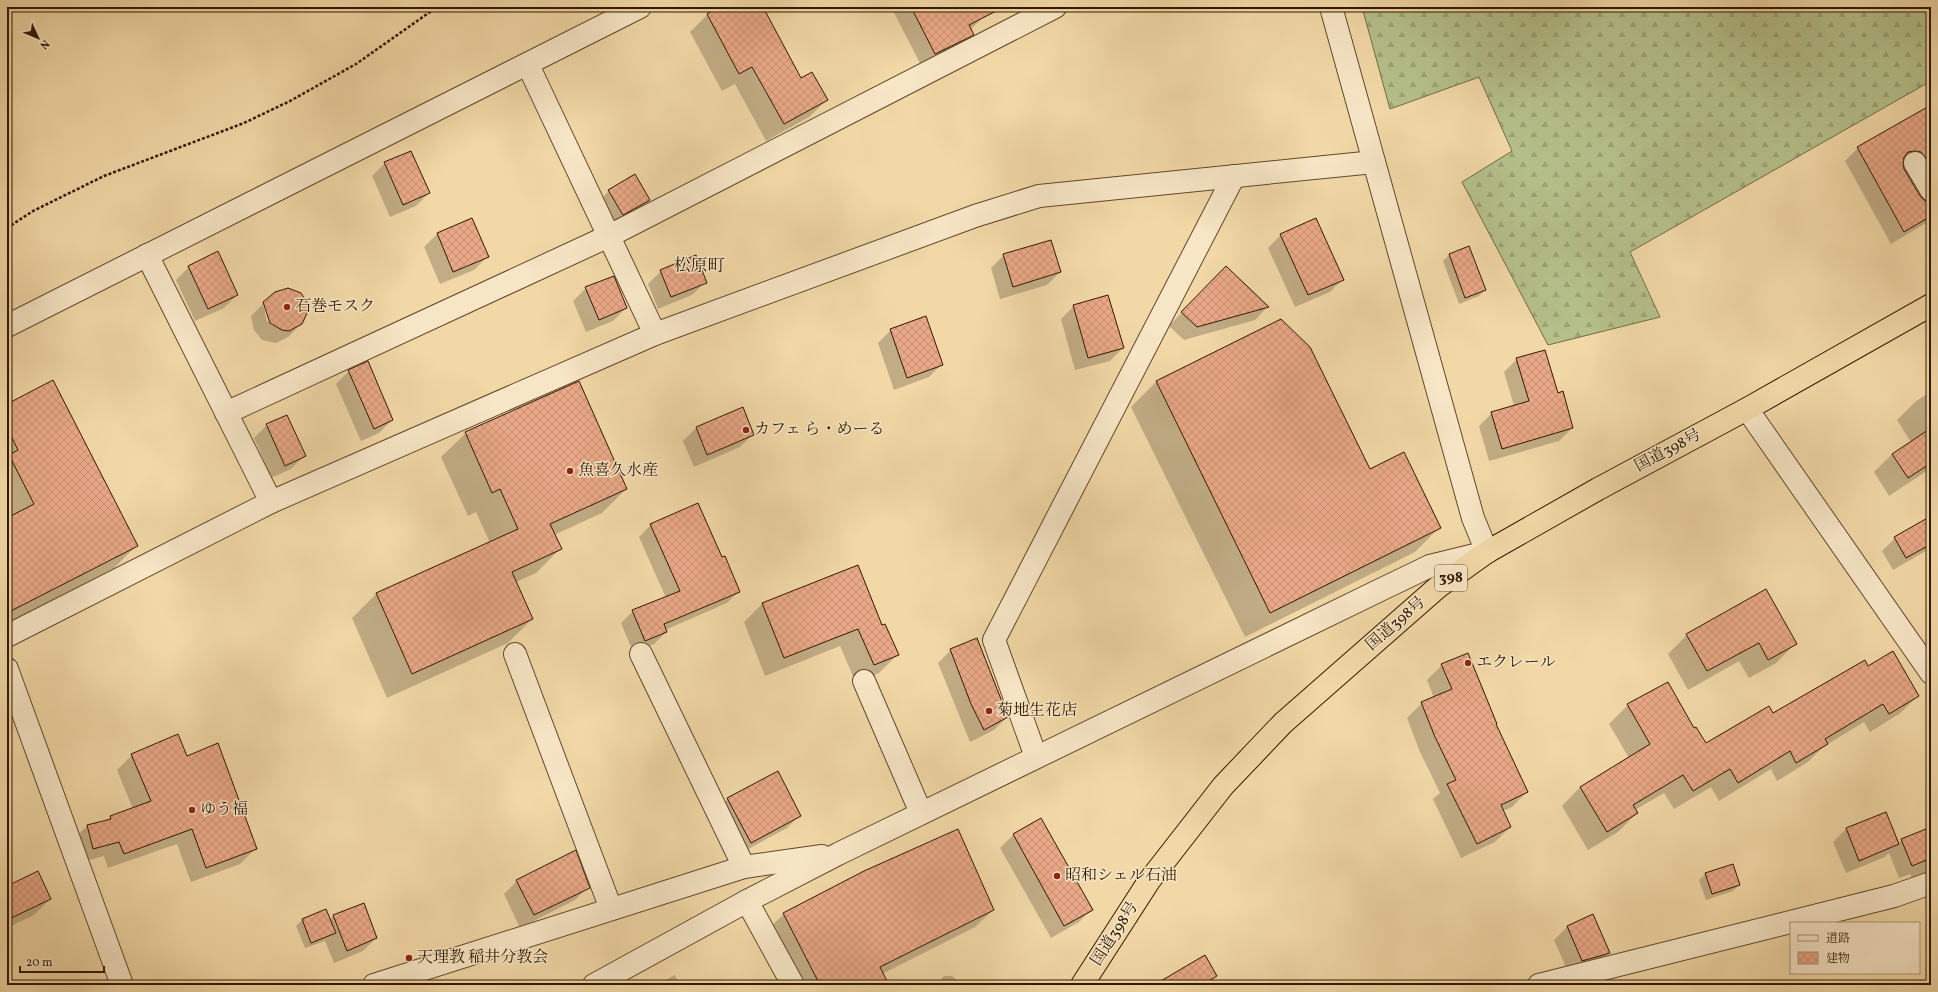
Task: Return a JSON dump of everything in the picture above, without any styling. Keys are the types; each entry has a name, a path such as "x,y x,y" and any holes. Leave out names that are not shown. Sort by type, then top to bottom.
{"highway":[{"name":"国道398号","path":"1082,985 1149,881 1223,786 1283,724 1438,587 1487,552 1598,489 1747,410 1931,305"}],"street":[{"path":"7,326 528,65 640,7"},
{"path":"226,413 609,236 1055,7"},
{"path":"594,985 747,901 838,854 1036,757 1430,566 1487,552 1473,518 1331,7"},
{"path":"528,65 655,334"},
{"path":"7,636 271,502 655,334 975,216 1039,196 1374,162"},
{"path":"1915,163 1931,190"},
{"path":"1036,757 994,640 1234,176"},
{"path":"147,255 271,502"},
{"path":"1747,410 1931,674"},
{"path":"515,654 611,909"},
{"path":"641,654 744,866"},
{"path":"7,669 122,985"},
{"path":"864,681 921,813"},
{"path":"374,985 744,866 838,854"},
{"path":"1790,922 1894,896 1931,883"},
{"path":"747,901 793,985"},
{"path":"1539,985 1790,922"}],"path":[{"path":"7,228 39,208 104,176 244,123 290,101 356,64 437,7"}],"green space":[{"path":"1362,7 1931,7 1931,81 1630,252 1660,317 1548,345 1462,182 1512,151 1479,77 1390,109"}],"building":[{"path":"719,7 763,7 801,78 812,72 828,100 784,124 752,67 739,74 707,14"},
{"path":"911,7 1004,7 969,25 974,35 935,54"},
{"path":"1931,105 1931,165 1921,152 1915,151 1908,152 1904,157 1903,163 1904,169 1920,196 1925,201 1931,202 1931,216 1904,232 1857,147"},
{"path":"411,151 430,193 403,205 384,162"},
{"path":"635,174 650,200 623,215 608,190"},
{"path":"472,218 489,257 453,272 437,233"},
{"path":"1316,218 1344,280 1308,295 1280,234"},
{"path":"1051,240 1061,272 1013,287 1003,254"},
{"path":"1469,246 1486,290 1465,298 1449,254"},
{"path":"218,251 238,295 208,309 188,266"},
{"path":"696,255 707,283 671,297 660,270"},
{"path":"1226,266 1269,307 1197,327 1181,312"},
{"path":"614,276 627,308 599,320 585,287"},
{"name":"石巻モスク","path":"288,288 301,293 308,304 308,311 302,324 289,331 282,330 270,323 263,302 275,292"},
{"path":"1108,295 1124,348 1088,358 1073,305"},
{"path":"926,316 943,365 907,378 890,329"},
{"path":"1281,319 1310,347 1370,469 1404,452 1441,528 1270,613 1156,381"},
{"path":"1545,350 1558,393 1563,391 1573,428 1502,449 1491,412 1529,401 1516,358"},
{"path":"368,361 393,420 374,429 348,370"},
{"path":"53,380 138,546 7,613 7,518 34,504 9,455 18,450 7,428 7,404"},
{"path":"579,381 627,489 550,524 562,549 512,572 533,619 412,674 376,593 518,529 500,489 492,493 465,432"},
{"path":"743,407 754,435 707,455 696,427"},
{"path":"287,415 306,456 285,466 266,424"},
{"path":"1931,428 1931,463 1908,478 1892,454"},
{"path":"698,503 722,557 725,556 740,592 664,624 667,632 645,641 632,610 680,591 650,524"},
{"path":"1931,516 1931,544 1906,558 1894,537"},
{"path":"858,565 882,625 885,624 899,655 874,665 858,629 784,658 762,603"},
{"path":"1766,589 1797,644 1768,660 1759,643 1707,671 1686,634"},
{"path":"977,638 1008,717 984,730 971,704 950,649"},
{"path":"1893,651 1919,696 1889,714 1883,704 1825,739 1828,744 1796,763 1790,751 1738,783 1730,769 1693,791 1683,775 1633,805 1638,813 1607,832 1580,787 1650,744 1627,704 1668,682 1694,728 1696,727 1706,743 1769,706 1773,713 1865,660 1868,666"},
{"path":"1468,653 1496,724 1528,792 1501,805 1511,827 1477,844 1447,784 1456,780 1435,737 1421,702 1452,689 1441,664"},
{"path":"178,734 187,756 218,743 257,849 206,868 192,829 124,854 119,842 93,849 87,825 111,819 110,816 151,801 131,754"},
{"path":"778,771 801,816 751,843 727,798"},
{"path":"1886,812 1899,844 1859,861 1846,828"},
{"path":"1041,818 1093,910 1064,926 1013,834"},
{"path":"1931,827 1931,858 1912,866 1901,839"},
{"path":"958,829 994,910 880,967 889,985 820,985 783,913 864,871"},
{"path":"576,850 590,888 534,915 516,880"},
{"path":"1733,864 1740,885 1712,894 1705,873"},
{"path":"38,871 51,899 7,920 7,886"},
{"path":"364,903 377,938 347,951 333,915"},
{"path":"326,909 336,933 311,943 302,919"},
{"path":"1593,914 1610,953 1582,961 1567,926"},
{"path":"1205,955 1217,976 1202,985 1154,985"}],"place":[{"name":"石巻モスク","path":"287,307"},
{"name":"カフェ ら・めーる","path":"746,430"},
{"name":"魚喜久水産","path":"570,471"},
{"name":"エクレール","path":"1468,663"},
{"name":"菊地生花店","path":"989,711"},
{"name":"ゆう福","path":"192,810"},
{"name":"昭和シェル石油","path":"1057,876"},
{"name":"天理教 稲井分教会","path":"409,958"}],"district":[{"name":"松原町","path":"699,266"}]}
